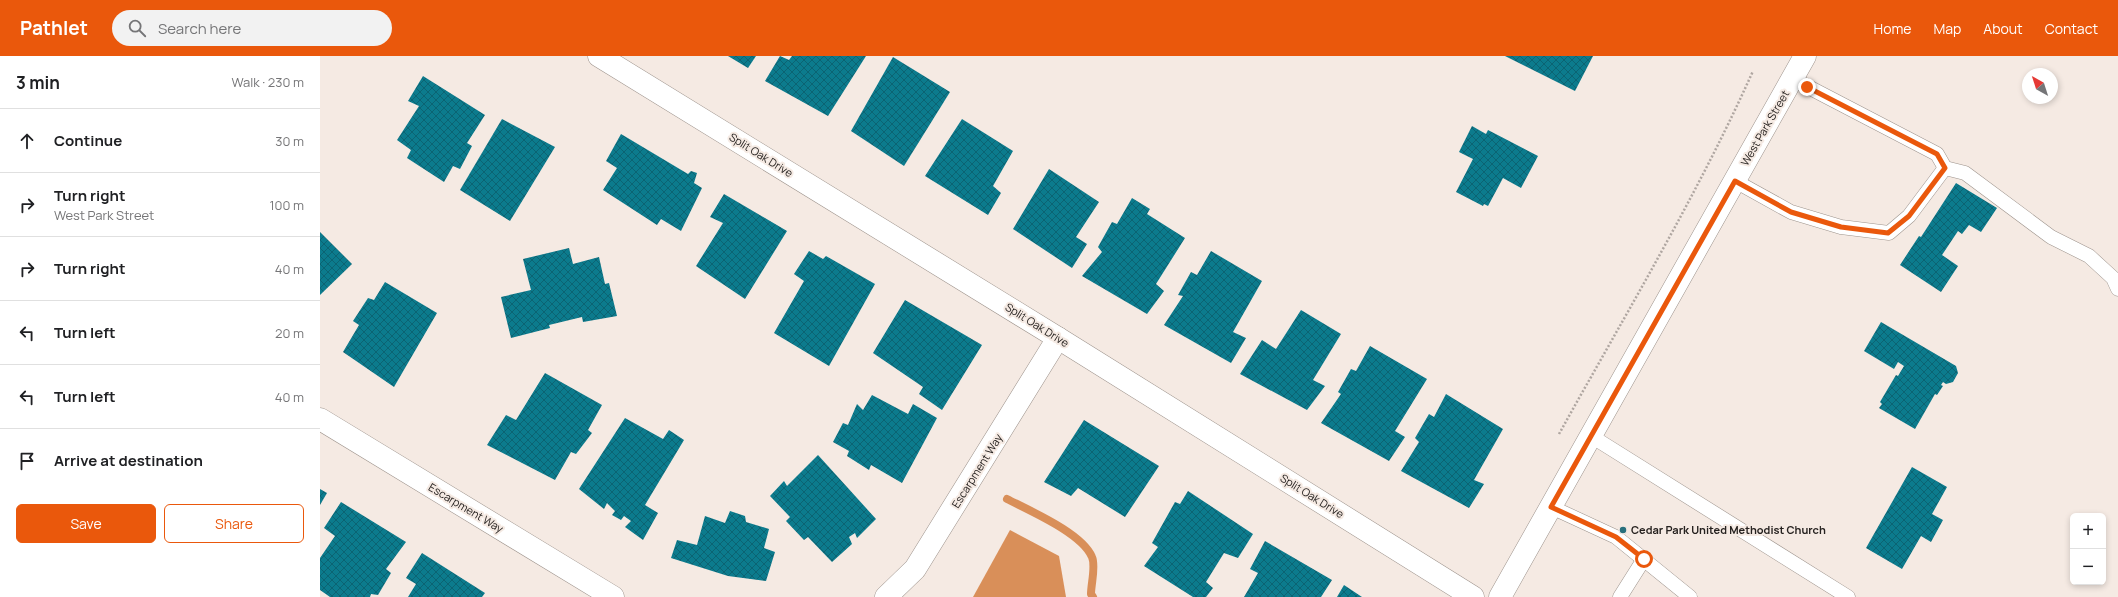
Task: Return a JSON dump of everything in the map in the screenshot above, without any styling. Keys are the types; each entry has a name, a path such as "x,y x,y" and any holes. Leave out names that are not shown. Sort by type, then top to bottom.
{"street":[{"name":"Split Oak Drive","path":"599,56 1058,338 1473,597"},
{"name":"West Park Street","path":"1500,597 1805,56"},
{"name":"Escarpment Way","path":"886,597 915,569 1058,338"},
{"name":"Escarpment Way","path":"320,419 613,597"}],"lane":[{"path":"1793,79 1937,154 1945,168 1965,173 2051,237 2089,256 2113,278 2118,289"},
{"path":"1735,181 1791,212 1841,227 1888,233 1909,216 1945,168"},
{"path":"1591,436 1848,597"},
{"path":"1551,507 1616,537 1690,597"},
{"path":"1620,597 1644,559"}],"path":[{"path":"1559,434 1702,176 1729,125 1753,71"}],"shaded area":[{"path":"1010,530 1059,556 1066,597 973,597"}],"building":[{"path":"728,56 756,56 748,68"},
{"path":"780,56 789,60 792,56 866,56 828,116 765,81"},
{"path":"1505,56 1593,56 1575,91"},
{"path":"893,57 950,92 904,166 851,131"},
{"path":"423,76 485,115 467,143 472,146 460,169 453,166 444,182 407,158 411,150 397,140 419,106 408,101"},
{"path":"502,119 555,147 510,221 460,190"},
{"path":"962,119 1013,151 993,186 1001,193 988,215 925,176"},
{"path":"1472,126 1486,134 1488,130 1538,156 1521,188 1503,178 1488,206 1484,204 1483,206 1456,192 1473,159 1459,152"},
{"path":"621,134 688,174 691,171 697,173 694,183 702,188 681,231 661,219 657,225 603,190 617,168 606,161"},
{"path":"1049,169 1099,202 1076,237 1087,244 1072,268 1013,229"},
{"path":"1956,183 1997,208 1981,232 1969,225 1962,234 1958,231 1942,255 1958,266 1941,292 1900,265 1919,236 1921,237"},
{"path":"724,194 787,231 745,299 696,266 723,223 710,217"},
{"path":"1132,198 1150,209 1147,214 1185,238 1156,284 1164,291 1147,314 1082,276 1102,252 1098,247 1112,222 1117,224"},
{"path":"320,232 352,264 320,295"},
{"path":"569,248 573,264 599,257 605,284 609,283 617,316 583,322 582,317 549,325 550,328 511,338 501,297 531,290 523,259"},
{"path":"809,251 823,259 826,256 875,284 829,366 774,333 804,281 794,274"},
{"path":"1211,251 1262,281 1233,332 1246,338 1231,363 1164,325 1183,296 1178,295 1191,272 1197,275"},
{"path":"385,282 437,313 394,387 343,352 359,325 353,321 368,298 374,300"},
{"path":"905,300 982,345 942,410 919,394 923,387 873,353"},
{"path":"1301,310 1341,334 1313,380 1325,386 1307,410 1240,374 1262,340 1276,349"},
{"path":"1881,322 1956,366 1958,373 1953,382 1946,384 1943,382 1941,385 1943,386 1937,395 1935,394 1915,429 1879,408 1882,404 1880,402 1896,375 1898,376 1904,366 1898,362 1894,369 1864,351"},
{"path":"1370,346 1427,379 1395,431 1405,437 1389,461 1321,423 1341,394 1338,392 1351,369 1356,371"},
{"path":"545,373 602,405 588,430 592,433 576,454 571,452 555,480 487,445 506,415 516,420"},
{"path":"1446,394 1503,429 1474,480 1484,484 1469,508 1401,471 1419,442 1415,438 1429,414 1434,417"},
{"path":"872,395 908,414 913,404 937,418 902,483 871,465 869,470 847,456 849,451 833,442 843,423 848,425 857,404 863,410"},
{"path":"625,418 663,439 669,430 684,440 645,505 658,513 643,540 625,527 631,521 624,516 621,520 612,515 615,511 607,503 604,509 579,489"},
{"path":"1084,420 1159,466 1125,517 1078,488 1071,496 1044,482"},
{"path":"818,455 876,519 857,538 855,533 849,537 852,544 832,562 808,537 804,540 786,521 790,517 770,496 784,481 787,486"},
{"path":"1912,467 1947,487 1932,514 1943,520 1931,542 1921,536 1902,569 1866,548"},
{"path":"320,489 327,493 320,505"},
{"path":"1188,491 1253,534 1238,558 1224,553 1206,582 1213,588 1206,597 1193,597 1144,566 1158,547 1152,543 1175,502 1180,504"},
{"path":"341,502 406,542 386,569 391,573 378,595 371,594 370,597 330,597 320,590 320,558 335,536 324,528"},
{"path":"730,511 745,516 746,522 769,529 764,548 775,552 766,581 728,576 671,558 677,540 697,545 705,516 725,523"},
{"path":"1265,541 1332,580 1321,597 1244,597 1258,573 1250,569"},
{"path":"422,553 485,593 482,597 408,597 416,584 406,578"},
{"path":"1344,585 1362,597 1337,597"}],"waterway":[{"path":"1007,499 1067,531 1086,548 1093,561 1091,594 1093,597"}],"place":[{"name":"Cedar Park United Methodist Church","path":"1623,530"}],"route":[{"path":"1644,559 1616,537 1551,507 1735,181 1791,212 1841,227 1888,233 1909,216 1945,168 1937,154 1807,87"}]}
